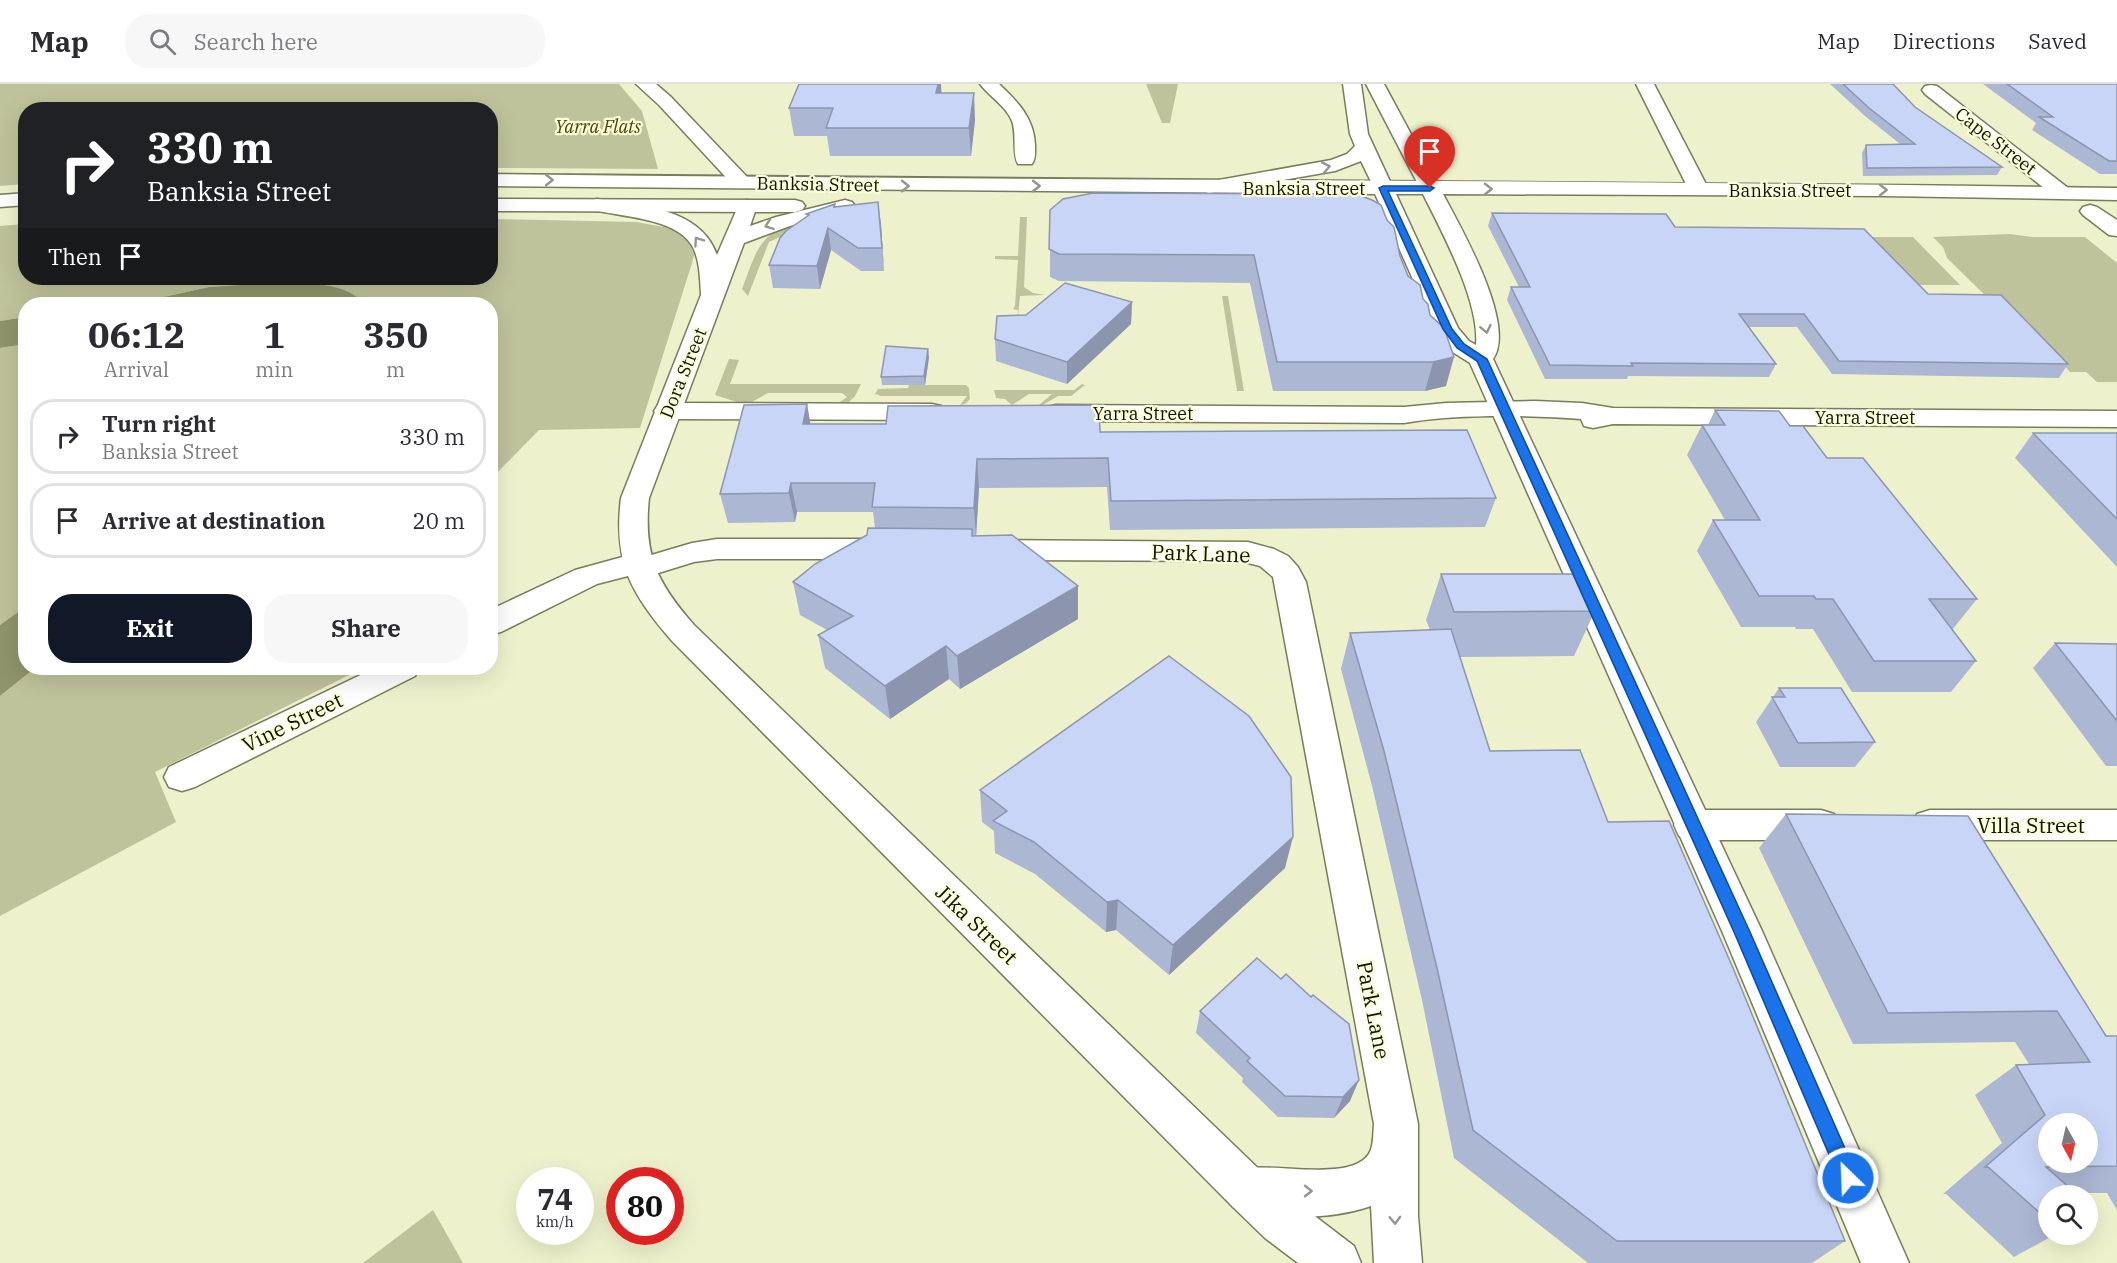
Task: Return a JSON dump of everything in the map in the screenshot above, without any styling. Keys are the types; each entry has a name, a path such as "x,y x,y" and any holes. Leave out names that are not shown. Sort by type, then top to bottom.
{"main road":[{"path":"645,84 665,101 741,182 746,193 747,206"},
{"path":"989,84 1020,115 1026,130 1025,160"},
{"path":"1352,84 1358,127 1364,147 1383,188 1408,209 1473,281 1488,338 1486,352 1481,359"},
{"path":"1375,84 1430,188 1408,209"},
{"path":"1645,84 1698,203"},
{"name":"Cape Street","path":"1951,84 1949,89 1923,88 2061,192 2090,211"},
{"path":"1206,187 1335,165 1354,158 1364,147"},
{"name":"Banksia Street","path":"498,180 1430,188 1698,203 2061,192 2117,194"},
{"path":"0,201 18,200"},
{"name":"Banksia Street","path":"498,205 868,206"},
{"path":"597,205 659,217 690,230 704,248 713,296"},
{"name":"Dora Street","path":"638,566 631,536 635,498 747,206"},
{"path":"735,238 796,216 845,206"},
{"path":"1408,209 1465,209"},
{"path":"1408,209 1448,329 1460,346 1481,359 1759,969 1885,1263"},
{"path":"1937,211 2117,212"},
{"path":"2090,211 2117,230"},
{"path":"0,219 18,218"},
{"path":"667,411 959,412"},
{"name":"Yarra Street","path":"1031,413 1404,415 1438,422 1508,417 1562,423 1613,416 2117,419"},
{"path":"498,620 586,577 692,553 717,549 920,549"},
{"name":"Park Lane","path":"955,550 1240,551 1267,557 1286,570 1296,605 1396,1124 1394,1215 1398,1263"},
{"name":"Jika Street","path":"638,566 655,599 683,633 1249,1191 1282,1221 1337,1263"},
{"name":"Vine Street","path":"182,777 389,675"},
{"path":"1692,825 1854,825"},
{"name":"Villa Street","path":"1899,825 2117,825"},
{"name":"Park Lane","path":"1249,1191 1322,1191 1357,1188 1372,1182 1383,1174 1396,1141"}],"green space":[{"name":"Yarra Flats","path":"0,84 619,84 642,111 658,169 498,168 498,102 18,102 18,185 0,186"},
{"path":"1146,84 1178,84 1170,123 1162,123"},
{"path":"1020,217 1027,217 1024,287 1033,293 1045,295 1020,296 1016,337 1018,310 1013,309 1018,260 995,259 995,256 1018,256"},
{"path":"498,219 636,222 664,227 676,231 689,242 694,255 640,428 539,430 498,472 498,297 353,297 326,285 498,285"},
{"path":"784,224 795,230 769,242 748,296 742,289 757,252 767,237"},
{"path":"18,225 18,285 238,285 209,287 164,297 18,297 18,318 0,321 0,226"},
{"path":"2010,234 2032,237 2085,237 2117,263 2117,382 2097,382 2086,372 2070,372 2059,360 2042,351 1947,258 1943,247 1933,237"},
{"path":"1865,237 1913,237 1960,285 1910,285"},
{"path":"1222,296 1228,296 1244,391 1237,391"},
{"path":"18,345 18,612 0,625 0,348"},
{"path":"729,359 739,360 730,384 861,384 855,396 846,405 837,404 847,397 842,393 768,393 748,404 743,404 715,395"},
{"path":"1082,384 1085,385 1071,396 1058,396 1043,405 1039,405 1052,394 1029,394 1012,405 1005,399 996,398 994,390 1074,390"},
{"path":"909,385 966,385 969,388 970,399 960,405 967,396 881,396 875,394 878,389 908,388"},
{"path":"26,675 349,675 155,772 176,822 0,916 0,696"},
{"path":"433,1210 463,1263 363,1263"}],"shaded area":[{"path":"325,285 358,297 164,297 209,287"},
{"path":"18,318 18,345 0,348 0,321"},
{"path":"18,612 18,675 26,675 0,696 0,625"}],"building":[{"path":"799,84 938,84 936,93 974,93 969,128 826,128 833,108 789,108"},
{"path":"1843,84 1893,84 1915,107 2002,167 1867,168 1866,145 1915,144"},
{"path":"2007,84 2117,84 2117,161 2109,161 2039,117 2053,117"},
{"path":"1093,193 1356,194 1372,200 1381,205 1387,220 1394,227 1400,256 1408,276 1420,285 1430,315 1444,328 1454,357 1433,362 1277,362 1254,255 1059,254 1049,249 1050,210 1063,199"},
{"path":"878,202 882,248 858,248 828,228 817,266 769,265 780,238 809,215 806,214 835,204 834,207"},
{"path":"1492,213 1666,214 1675,227 1864,229 1928,294 2001,295 2068,364 1839,361 1804,314 1739,314 1776,364 1550,365 1511,287 1530,287"},
{"path":"1065,283 1132,302 1067,362 995,339 997,316 1026,315"},
{"path":"886,346 928,349 924,376 881,377"},
{"path":"807,404 803,424 886,424 888,406 1099,405 1100,432 1467,430 1496,498 1111,501 1108,458 977,459 974,508 872,507 875,483 791,483 789,493 720,494 744,405"},
{"path":"1715,410 1779,411 1790,426 1803,426 1827,458 1863,458 1977,599 1929,599 1976,661 1874,661 1833,599 1816,599 1814,596 1759,596 1713,520 1760,520 1702,425 1725,425"},
{"path":"2033,433 2117,433 2117,519"},
{"path":"868,528 972,529 972,536 1012,535 1078,586 957,656 946,646 885,686 818,635 853,616 793,582 815,564 867,535"},
{"path":"1441,574 1578,574 1595,611 1454,612"},
{"path":"1451,629 1490,751 1580,750 1608,822 1669,821 1733,968 1845,1241 1617,1241 1473,1130 1437,968 1384,751 1350,633"},
{"path":"2055,643 2117,644 2117,721"},
{"path":"1169,656 1249,716 1291,777 1293,837 1173,945 1118,900 1107,902 1034,842 993,821 1007,811 980,790"},
{"path":"1779,688 1841,688 1875,742 1798,743 1772,697 1785,697"},
{"path":"1786,814 1968,816 2106,1036 2117,1036 2117,1166 2098,1166 2098,1113 2044,1113 2016,1065 2090,1062 2057,1011 1888,1013"},
{"path":"1257,958 1281,979 1286,974 1311,997 1313,995 1349,1024 1359,1080 1343,1097 1285,1096 1247,1061 1250,1058 1200,1011"},
{"path":"2038,1121 2038,1173 2053,1173 2066,1185 2038,1185 2038,1211 1988,1167 1985,1167"}],"route":[{"path":"1430,188 1383,188 1452,338 1481,359 1763,978 1848,1178"}]}
